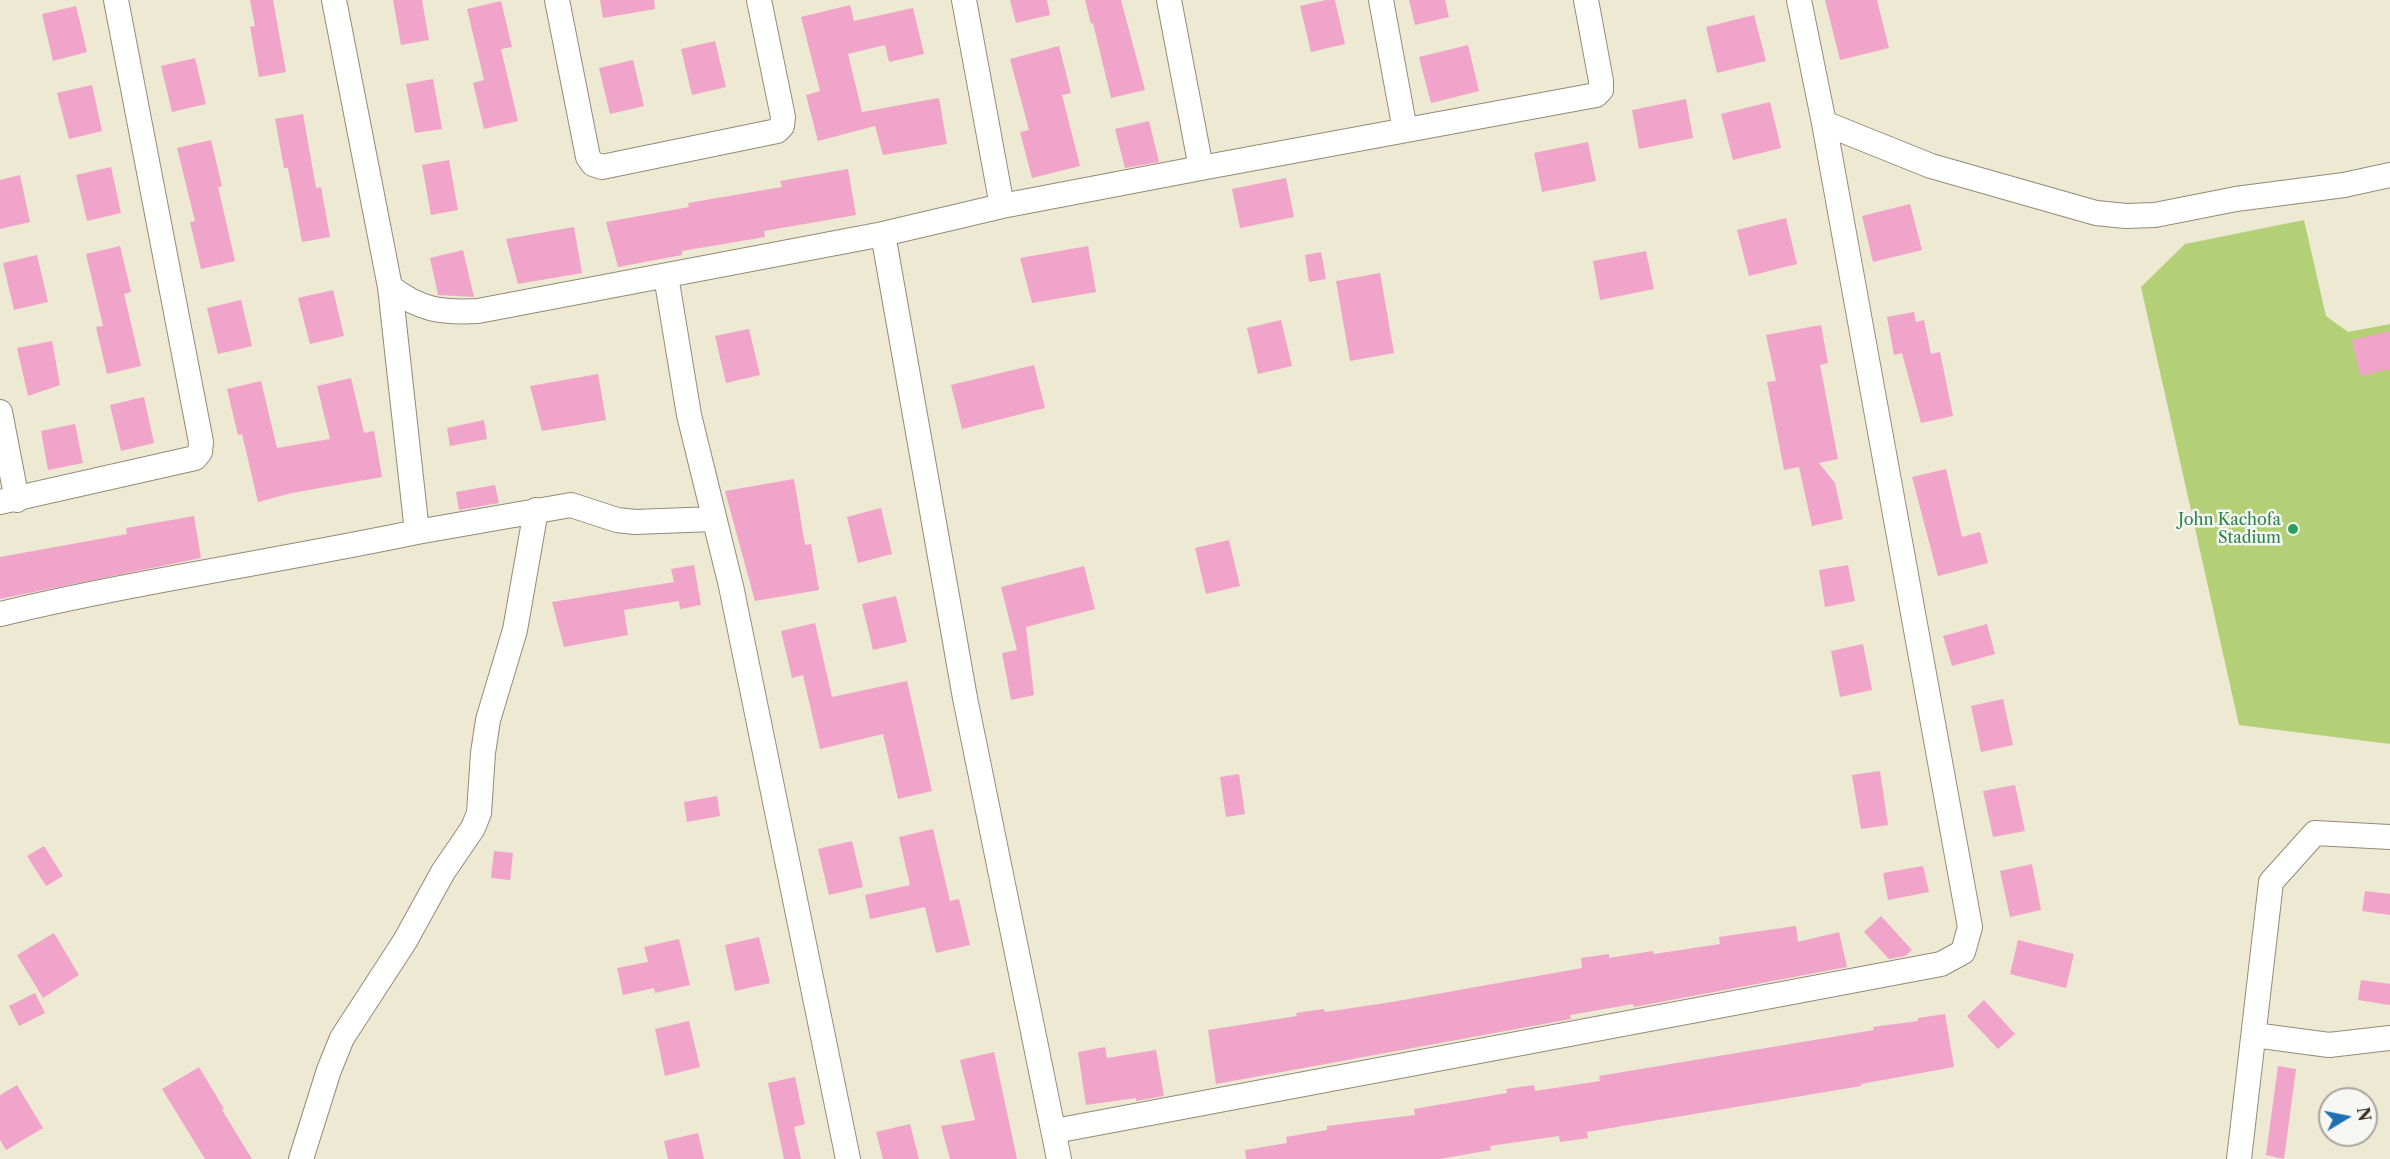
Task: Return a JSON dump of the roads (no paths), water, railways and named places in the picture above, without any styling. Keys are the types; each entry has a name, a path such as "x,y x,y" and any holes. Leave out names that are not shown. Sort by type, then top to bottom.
{"street":[{"path":"0,412 9,501 195,458 200,452 201,442 116,0"},
{"path":"334,0 390,287 417,532"},
{"path":"558,0 588,157 593,164 602,167 777,131 782,126 783,117 759,0"},
{"path":"964,0 1002,206"},
{"path":"1169,0 1202,168"},
{"path":"1381,0 1405,130"},
{"path":"390,287 407,300 422,307 468,312 883,234 1002,206 1596,95 1601,90 1586,0"},
{"path":"1055,1131 1941,964 1963,952 1970,927 1824,123 1799,0"},
{"path":"1824,123 1931,166 2096,213 2126,216 2155,215 2236,199 2344,185 2390,175"},
{"path":"883,234 965,698 1059,1159"},
{"path":"666,276 689,415 731,586 848,1159"},
{"path":"0,614 66,598 571,505 617,520 714,519"},
{"path":"301,1159 329,1070 342,1038 405,941 443,872 473,828 479,813 488,720 515,630 536,510"},
{"path":"2239,1159 2271,882 2315,833 2390,837"},
{"path":"2254,1035 2329,1045 2390,1038"}],"place":[{"name":"John Kachofa Stadium","path":"2293,529"}]}
